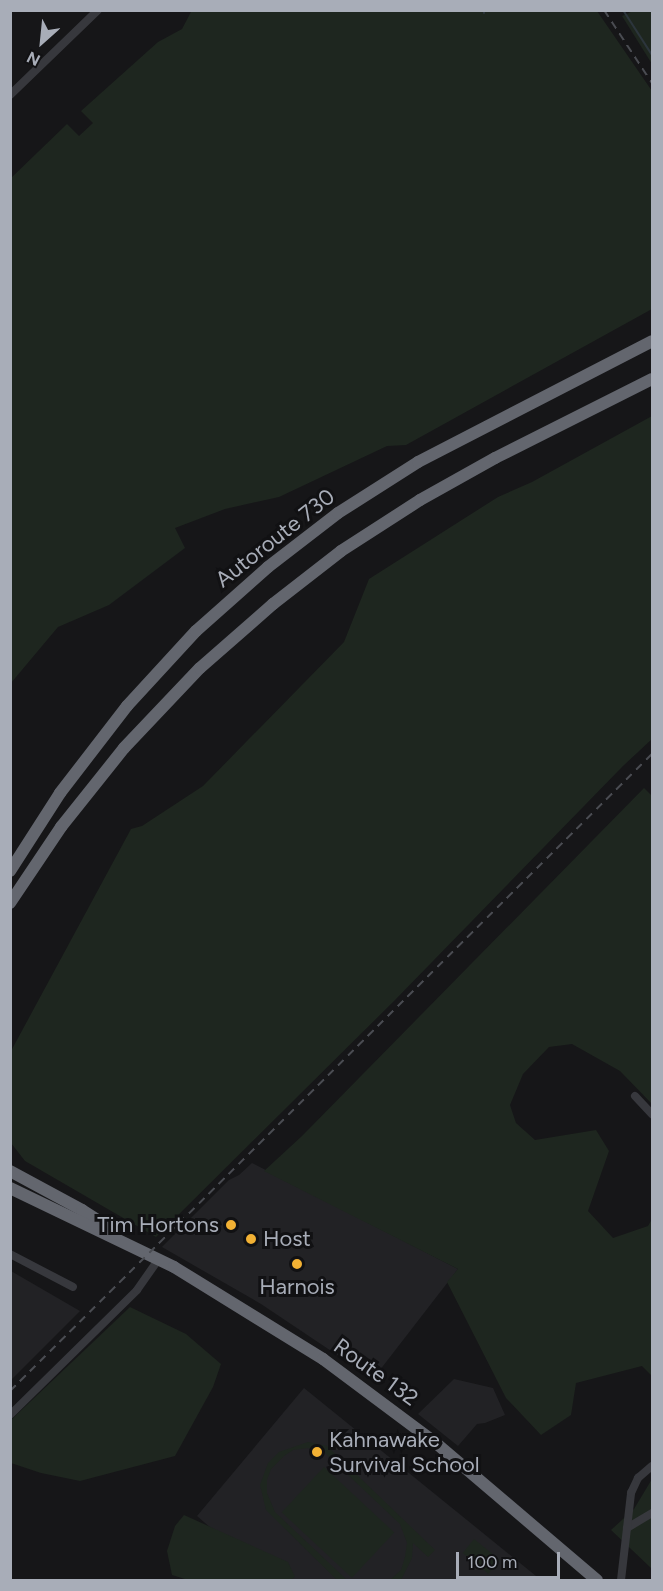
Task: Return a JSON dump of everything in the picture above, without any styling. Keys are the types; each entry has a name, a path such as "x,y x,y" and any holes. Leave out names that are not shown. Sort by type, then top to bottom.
{"highway":[{"name":"Autoroute 730","path":"10,871 60,793 127,706 185,642 268,567 338,513 412,465 652,341"},
{"path":"10,903 61,827 124,748 200,668 279,598 341,551 420,500 495,458 652,379"},
{"name":"Route 132","path":"10,1171 82,1210 138,1248"},
{"name":"Route 132","path":"10,1188 138,1248 250,1312 369,1392 444,1450 597,1581"}],"street":[{"path":"10,95 98,10"},
{"path":"635,1096 652,1114"},
{"path":"10,1254 74,1287"},
{"path":"10,1415 137,1290 159,1259"},
{"path":"621,1581 631,1493 638,1478 652,1466"},
{"path":"627,1528 652,1514"}],"shaded area":[{"path":"192,10 597,11 652,91 652,309 406,445 387,446 279,497 225,509 175,528 185,548 109,605 58,627 11,683 11,178 67,124 79,136 93,123 81,111 158,42 182,29"},
{"path":"633,11 652,11 652,64 622,16"},
{"path":"652,416 652,739 395,1000 156,1237 25,1161 11,1143 11,1051 131,829 142,826 203,786 344,642 369,579 498,497 532,482"},
{"path":"644,788 652,796 652,1104 620,1071 572,1044 549,1047 523,1074 510,1105 516,1123 535,1140 596,1130 609,1151 588,1211 613,1238 648,1226 652,1219 652,1376 642,1366 576,1383 571,1415 541,1435 506,1398 447,1282 458,1269 264,1171 302,1136"},
{"path":"252,1163 458,1269 373,1379 261,1304 162,1247 229,1180 239,1175"},
{"path":"11,1271 80,1311 11,1380"},
{"path":"130,1307 186,1334 221,1364 213,1387 175,1456 80,1481 41,1473 11,1463 11,1420"},
{"path":"454,1379 493,1388 505,1415 477,1424 458,1446 418,1414"},
{"name":"Kahnawake Survival School","path":"304,1388 541,1580 271,1580 197,1516"},
{"path":"308,1442 327,1446 435,1550 428,1557 413,1543 412,1558 401,1580 390,1580 401,1570 405,1557 407,1543 400,1524 326,1454 308,1448 293,1450 271,1469 267,1480 267,1493 275,1512 347,1580 337,1580 266,1510 260,1485 268,1463 279,1452"},
{"path":"324,1467 394,1532 352,1578 282,1512"},
{"path":"652,1479 652,1569 611,1530 634,1509"},
{"path":"184,1515 288,1562 295,1577 290,1580 188,1580 172,1575 167,1551 175,1526"},
{"path":"474,1539 500,1560 488,1574 463,1553"}],"waterway":[{"path":"623,10 652,55"}],"railway":[{"path":"604,10 652,83"},
{"path":"10,1391 652,754"}],"place":[{"name":"Tim Hortons","path":"231,1225"},
{"name":"Host","path":"251,1239"},
{"name":"Harnois","path":"297,1264"},
{"name":"Kahnawake Survival School","path":"317,1452"}]}
